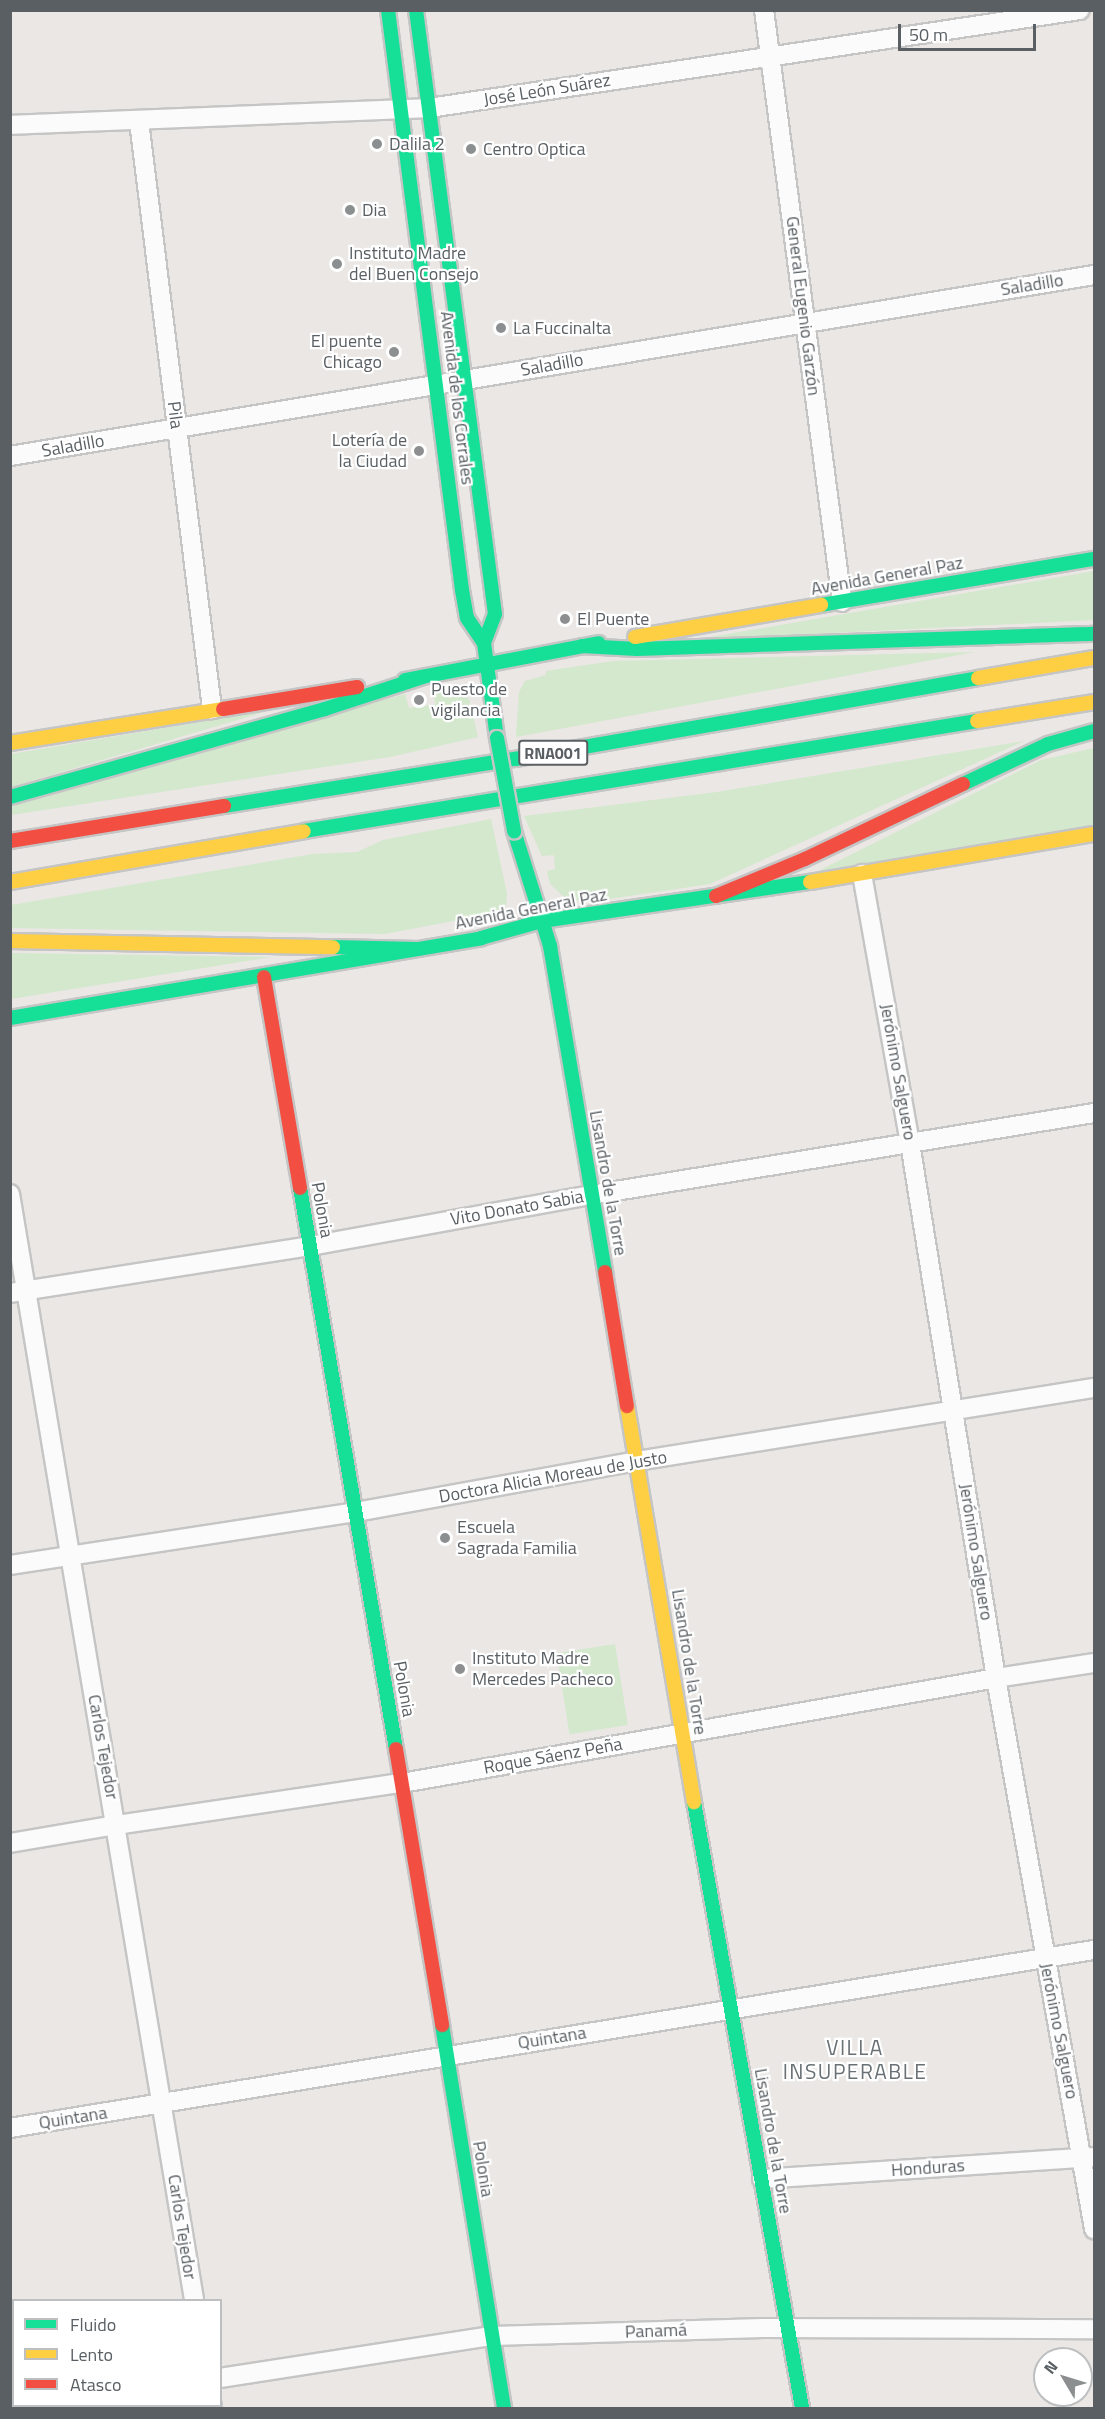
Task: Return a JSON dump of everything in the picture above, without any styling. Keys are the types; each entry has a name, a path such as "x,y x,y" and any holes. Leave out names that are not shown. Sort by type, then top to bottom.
{"main road":[{"name":"Avenida de los Corrales","path":"388,10 467,618 484,643 497,738 514,831 542,921"},
{"name":"Avenida de los Corrales","path":"416,10 495,614 484,643"},
{"name":"Avenida General Paz","path":"10,743 423,677 582,646 1095,559"},
{"path":"582,646 637,649 1095,634"},
{"name":"RNA001","path":"10,841 515,759 1095,658"},
{"path":"10,797 325,709 423,677"},
{"name":"RNA001","path":"10,882 491,798 1095,702"},
{"path":"716,896 805,859 1048,744 1095,731"},
{"name":"Avenida General Paz","path":"10,1018 264,977 481,938 542,921 862,874 1095,834"},
{"name":"Lisandro de la Torre","path":"542,921 550,946 682,1732 802,2409"},
{"path":"10,941 417,949"},
{"name":"Polonia","path":"264,977 402,1783 504,2409"}],"street":[{"name":"General Eugenio Garzón","path":"764,10 842,602"},
{"name":"José León Suárez","path":"10,125 400,111 429,108 1080,10"},
{"name":"Pila","path":"139,121 212,709"},
{"name":"Saladillo","path":"10,456 1095,275"},
{"name":"Jerónimo Salguero","path":"862,874 910,1143 996,1678 1045,1958 1089,2157 1095,2229"},
{"name":"Vito Donato Sabia","path":"18,1291 310,1246 591,1195 1095,1113"},
{"name":"Carlos Tejedor","path":"10,1194 18,1291 70,1555 194,2299"},
{"name":"Doctora Alicia Moreau de Justo","path":"10,1565 356,1512 637,1461 1095,1388"},
{"name":"Roque Sáenz Peña","path":"10,1843 402,1783 682,1732 1095,1663"},
{"name":"Quintana","path":"10,2128 1095,1950"},
{"name":"Honduras","path":"762,2179 1089,2157"},
{"name":"Panamá","path":"222,2378 492,2336 788,2329 1095,2329"}],"green space":[{"path":"1094,571 1094,620 693,640"},
{"path":"975,652 516,737 519,692 525,681 546,675 546,671 613,661"},
{"path":"438,688 440,692 459,692 469,699 478,737 390,757 11,815 11,803 405,694 409,708 436,704 431,690"},
{"path":"271,710 11,787 11,754"},
{"path":"1024,741 710,884 596,901 567,900 550,884 547,871 555,869 554,855 542,856 524,816 717,792"},
{"path":"1094,748 1094,825 818,871 1041,760"},
{"path":"491,819 507,894 506,905 491,914 384,934 11,928 11,905 313,854 357,852 383,840"},
{"path":"11,953 271,957 11,999"},
{"path":"615,1644 628,1725 570,1734 557,1653"}],"traffic: fast":[{"path":"388,10 462,590 467,618 484,643 497,738"},
{"path":"416,10 495,614 484,643"},
{"path":"821,605 1094,559"},
{"path":"582,646 637,649 1094,634"},
{"path":"405,680 599,643"},
{"path":"10,797 325,709 423,677"},
{"path":"224,806 515,759 978,678"},
{"path":"304,831 977,721"},
{"path":"963,784 1048,744 1094,731"},
{"path":"497,738 514,831"},
{"path":"514,831 550,946 605,1272"},
{"path":"10,1018 481,938 542,921 810,882"},
{"path":"333,947 417,949"},
{"path":"300,1188 396,1749"},
{"path":"694,1802 802,2408"},
{"path":"442,2025 504,2408"}],"traffic: slow":[{"path":"635,637 821,605"},
{"path":"978,678 1094,658"},
{"path":"977,721 1094,702"},
{"path":"10,743 223,709"},
{"path":"10,882 304,831"},
{"path":"810,882 1094,834"},
{"path":"10,941 333,947"},
{"path":"627,1406 694,1802"}],"traffic: jam":[{"path":"223,709 357,687"},
{"path":"716,896 805,859 963,784"},
{"path":"10,841 224,806"},
{"path":"264,977 300,1188"},
{"path":"605,1272 627,1406"},
{"path":"396,1749 442,2025"}],"place":[{"name":"Dalila 2","path":"377,144"},
{"name":"Centro Optica","path":"471,149"},
{"name":"Dia","path":"350,210"},
{"name":"Instituto Madre del Buen Consejo","path":"337,264"},
{"name":"La Fuccinalta","path":"501,328"},
{"name":"El puente Chicago","path":"394,352"},
{"name":"Lotería de la Ciudad","path":"419,451"},
{"name":"El Puente","path":"565,619"},
{"name":"Puesto de vigilancia","path":"419,700"},
{"name":"Escuela Sagrada Familia","path":"445,1538"},
{"name":"Instituto Madre Mercedes Pacheco","path":"460,1669"}],"district":[{"name":"VILLA INSUPERABLE","path":"855,2059"}]}
